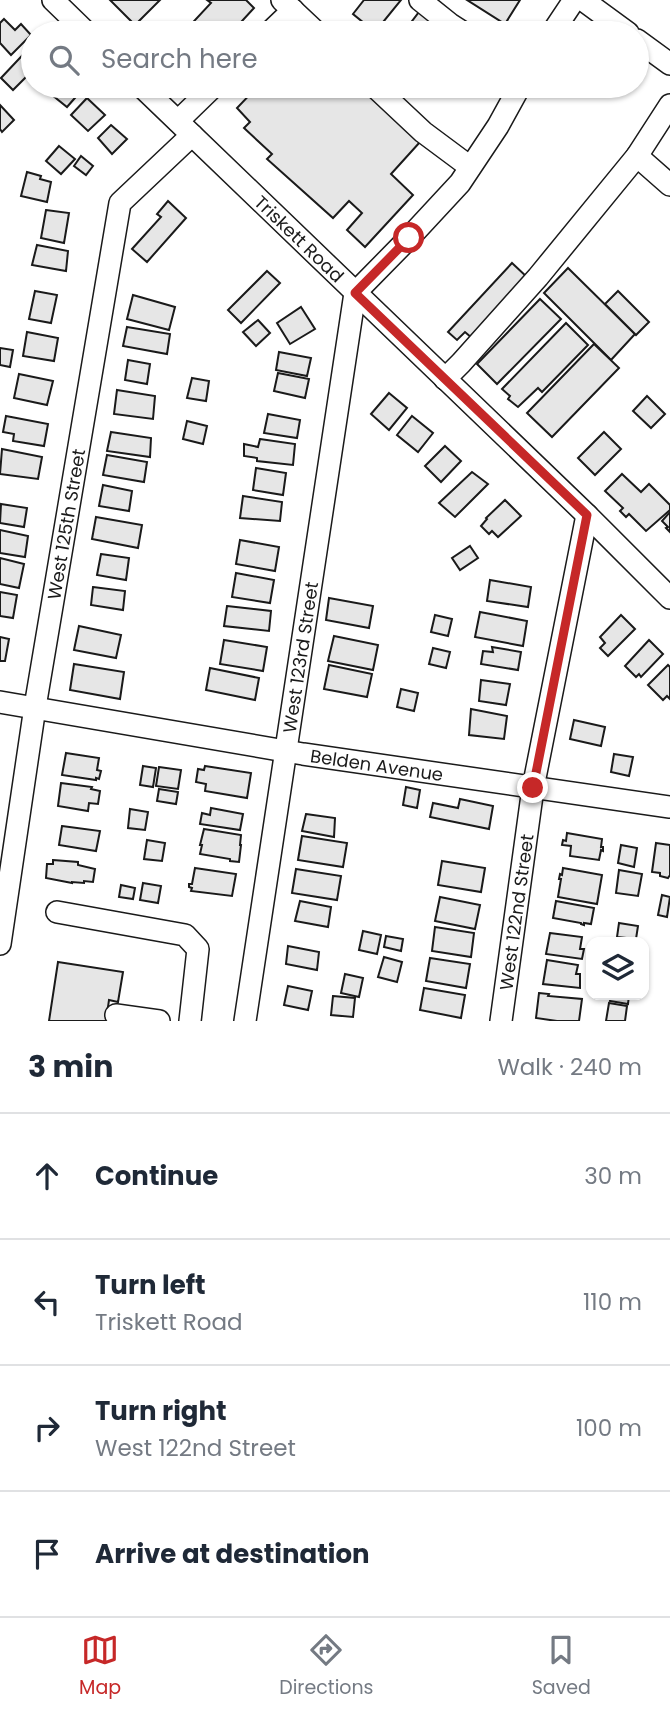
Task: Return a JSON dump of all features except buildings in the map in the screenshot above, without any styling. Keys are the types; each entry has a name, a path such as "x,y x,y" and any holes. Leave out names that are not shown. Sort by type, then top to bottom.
{"street":[{"path":"53,0 75,21"},
{"path":"420,0 446,21"},
{"path":"560,21 574,0"},
{"path":"583,0 612,21"},
{"path":"277,21 287,5 304,21"},
{"path":"649,49 670,64"},
{"name":"Triskett Road","path":"154,98 670,598"},
{"name":"West 125th Street","path":"0,944 35,707 120,202 185,128 206,98"},
{"path":"387,98 423,132 470,167"},
{"path":"355,293 460,183 513,98"},
{"path":"445,379 538,277 638,156 670,105"},
{"path":"638,156 670,185"},
{"name":"West 123rd Street","path":"245,1021 355,293"},
{"name":"West 122nd Street","path":"501,1021 533,788 587,515"},
{"name":"Belden Avenue","path":"0,702 285,751 670,807"},
{"path":"57,912 185,935 198,949 190,1021"},
{"path":"117,1015 159,1021"}],"route":[{"path":"409,238 355,293 587,515 533,788"}]}
